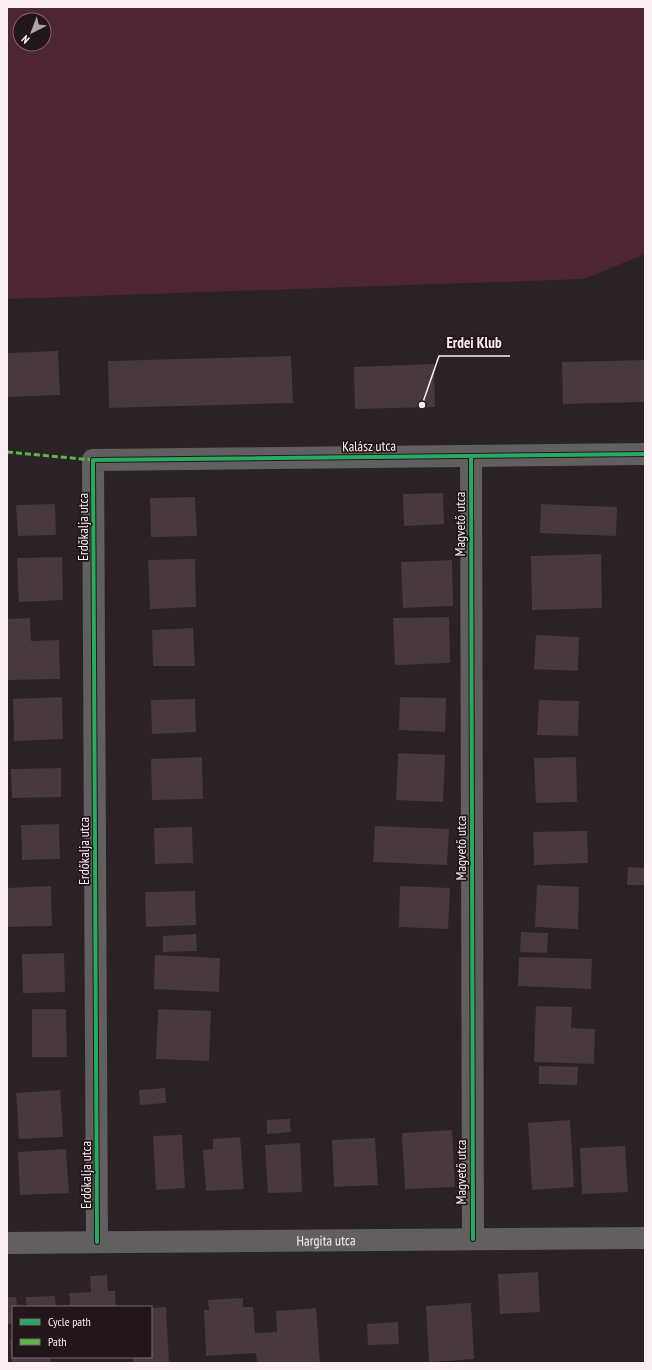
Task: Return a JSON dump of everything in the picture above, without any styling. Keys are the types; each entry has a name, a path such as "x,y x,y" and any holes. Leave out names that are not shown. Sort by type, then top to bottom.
{"street":[{"name":"Kalász utca","path":"94,460 645,454"},
{"name":"Magvető utca","path":"471,456 473,1240"},
{"name":"Erdőkalja utca","path":"94,460 97,1242"},
{"name":"Hargita utca","path":"7,1243 645,1238"}],"shaded area":[{"path":"7,7 645,7 645,254 584,279 7,299"}],"building":[{"path":"58,351 60,395 7,397 7,353"},
{"path":"291,356 293,403 109,408 108,361"},
{"path":"645,360 645,402 563,404 562,362"},
{"path":"434,364 435,407 355,409 354,367"},
{"path":"443,493 444,524 404,526 403,494"},
{"path":"195,497 197,536 151,537 150,498"},
{"path":"55,504 56,535 18,536 16,505"},
{"path":"541,504 617,507 616,536 540,533"},
{"path":"601,554 602,608 532,610 531,556"},
{"path":"62,557 63,600 19,602 17,558"},
{"path":"195,559 196,607 150,609 148,560"},
{"path":"452,560 453,606 403,608 401,562"},
{"path":"449,617 450,663 395,665 393,618"},
{"path":"30,618 31,641 59,640 60,679 7,680 7,619"},
{"path":"193,628 195,666 153,666 152,630"},
{"path":"536,635 579,637 578,671 534,669"},
{"path":"62,697 63,739 14,741 13,699"},
{"path":"400,697 446,698 445,732 399,730"},
{"path":"195,699 196,732 152,734 151,700"},
{"path":"539,700 579,701 578,736 537,735"},
{"path":"398,753 445,755 443,802 396,800"},
{"path":"202,757 203,799 152,800 151,759"},
{"path":"576,757 577,802 536,803 534,758"},
{"path":"61,768 61,797 12,798 11,769"},
{"path":"59,824 60,859 22,860 21,825"},
{"path":"375,826 449,829 447,865 373,862"},
{"path":"192,827 193,863 155,864 154,828"},
{"path":"587,831 588,863 534,865 533,832"},
{"path":"628,867 645,868 645,885 627,885"},
{"path":"537,885 579,887 578,929 535,927"},
{"path":"51,886 52,926 7,927 7,888"},
{"path":"400,886 450,888 448,929 399,927"},
{"path":"195,891 196,925 146,927 145,892"},
{"path":"521,932 548,933 547,953 520,952"},
{"path":"196,934 197,951 163,952 163,936"},
{"path":"64,953 65,992 23,993 22,954"},
{"path":"155,955 220,958 219,992 154,989"},
{"path":"519,957 592,959 591,989 518,986"},
{"path":"536,1006 572,1007 571,1028 595,1029 594,1064 534,1062"},
{"path":"32,1009 66,1009 67,1057 32,1057"},
{"path":"158,1009 211,1011 209,1061 156,1059"},
{"path":"539,1066 578,1067 577,1085 539,1084"},
{"path":"165,1088 166,1103 140,1105 139,1090"},
{"path":"60,1090 63,1137 19,1139 16,1093"},
{"path":"290,1119 291,1132 267,1134 267,1120"},
{"path":"570,1120 574,1187 532,1190 528,1123"},
{"path":"452,1130 455,1187 405,1189 402,1133"},
{"path":"182,1135 185,1188 156,1190 153,1136"},
{"path":"240,1137 244,1189 206,1191 203,1150 213,1149 213,1139"},
{"path":"375,1138 378,1185 334,1187 332,1140"},
{"path":"300,1143 302,1192 268,1193 265,1145"},
{"path":"625,1146 628,1192 582,1194 580,1148"},
{"path":"66,1149 69,1193 20,1195 18,1152"},
{"path":"538,1272 540,1312 500,1314 498,1274"},
{"path":"107,1275 108,1291 115,1291 116,1306 64,1306 70,1305 69,1293 91,1292 90,1276"},
{"path":"55,1296 56,1306 27,1306 26,1297"},
{"path":"7,1297 16,1297 17,1306 12,1306 12,1324 7,1324"},
{"path":"243,1298 243,1307 253,1307 255,1333 277,1332 276,1311 316,1308 320,1363 257,1363 256,1353 206,1356 204,1310 209,1310 208,1300"},
{"path":"471,1303 474,1359 429,1362 426,1306"},
{"path":"166,1307 169,1363 133,1363 133,1358 152,1358 152,1308"},
{"path":"398,1322 399,1344 368,1345 367,1324"},
{"path":"10,1341 12,1341 12,1358 50,1358 51,1363 12,1363"}],"marked path":[{"path":"7,452 93,460"}],"cycle path":[{"path":"97,1242 93,460 645,454"},
{"path":"471,456 473,1239"}],"place":[{"name":"Erdei Klub","path":"422,405"}]}
